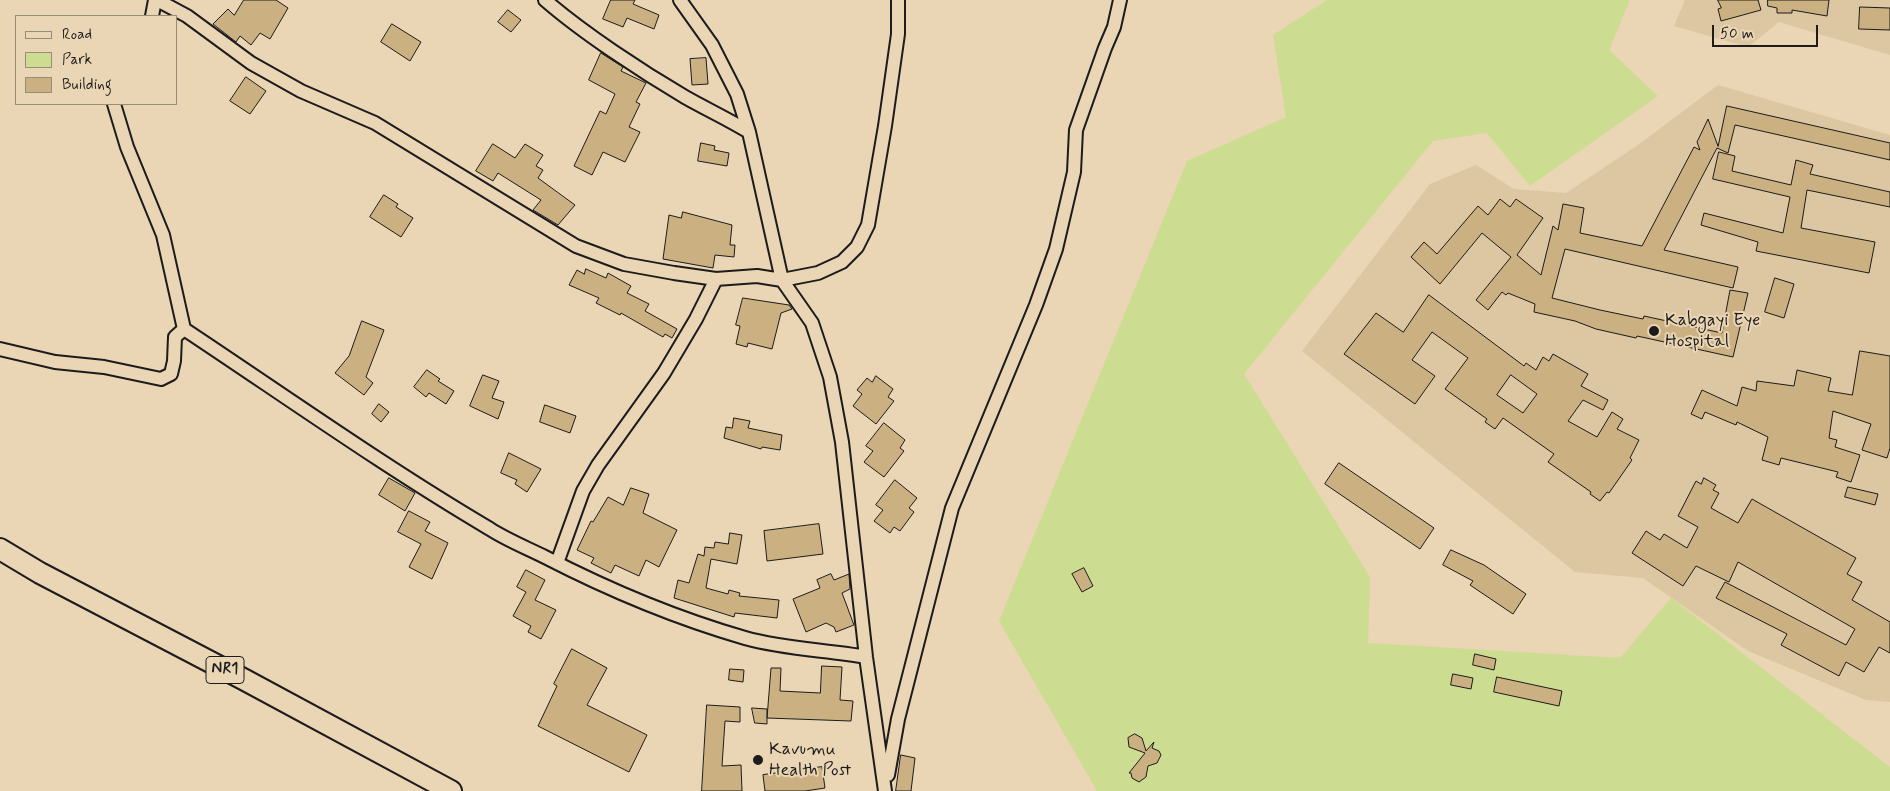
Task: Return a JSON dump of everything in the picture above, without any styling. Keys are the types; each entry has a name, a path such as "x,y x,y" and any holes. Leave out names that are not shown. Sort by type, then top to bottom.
{"highway":[{"name":"NR1","path":"0,549 40,574 262,689 451,791"}],"street":[{"path":"152,15 156,0 187,16 251,63 302,91 375,123 576,246 624,264 716,279 757,276 782,280 818,273 842,262 857,247 868,225 898,34 898,0"},
{"path":"546,0 608,46 677,92 749,132"},
{"path":"680,0 712,45 726,69 749,132 782,280 812,323 827,368 838,411 866,657 885,789"},
{"path":"885,789 898,719 952,508 1032,314 1056,249 1074,172 1076,130 1114,28 1120,0"},
{"path":"114,105 127,147 163,235 184,329 245,372 492,530 613,590 655,607 746,638 781,646 866,657"},
{"path":"557,563 583,491 598,465 664,373 696,319 716,279"},
{"path":"0,349 55,362 104,367 161,379 171,374 174,361 175,337 184,329"}],"shaded area":[{"path":"1685,0 1890,0 1890,55 1779,22 1748,47 1674,26"},
{"path":"1718,85 1890,135 1890,702 1866,700 1748,651 1643,578 1575,572 1302,351 1430,184 1476,165 1514,189 1566,193 1638,145"}],"green space":[{"path":"1327,0 1630,0 1609,50 1658,96 1530,186 1487,133 1433,141 1244,374 1370,577 1368,643 1620,658 1671,598 1890,767 1890,791 1097,791 999,621 1187,161 1286,117 1273,35"}],"building":[{"path":"244,0 276,0 288,8 270,39 260,33 251,45 240,36 236,42 213,24 228,9 234,15"},
{"path":"611,0 635,0 633,4 659,15 654,29 627,18 623,27 603,19"},
{"path":"1718,0 1758,0 1761,10 1721,21 1718,9 1721,8"},
{"path":"1768,0 1829,0 1827,16 1792,10 1792,13 1777,13 1777,8 1768,6"},
{"path":"1860,7 1890,8 1890,30 1859,29"},
{"path":"508,10 521,20 511,32 498,22"},
{"path":"392,24 421,42 410,61 381,42"},
{"path":"601,53 623,67 621,71 646,83 636,102 640,104 629,127 640,132 625,162 603,152 592,175 574,166 600,111 606,114 615,94 589,80"},
{"path":"706,58 708,84 692,85 690,59"},
{"path":"246,77 266,91 250,114 230,101"},
{"path":"1727,106 1890,143 1890,160 1735,125 1728,153 1717,148 1664,250 1738,267 1733,288 1565,249 1552,298 1643,319 1644,316 1722,333 1730,290 1748,293 1733,357 1596,329 1575,321 1534,312 1535,304 1508,293 1506,295 1502,292 1488,310 1476,300 1511,257 1482,233 1440,284 1411,257 1424,242 1437,254 1478,206 1488,215 1500,199 1510,207 1516,199 1543,218 1517,255 1541,275 1553,226 1558,230 1563,204 1584,208 1580,233 1642,246 1694,147 1700,150 1697,142 1708,119 1718,146"},
{"path":"701,143 715,146 714,150 729,153 727,166 698,161"},
{"path":"493,144 515,158 525,144 543,155 536,166 543,170 538,178 575,205 558,225 533,210 541,200 498,173 493,181 476,171"},
{"path":"1719,152 1735,156 1732,171 1791,185 1796,160 1813,165 1810,174 1890,192 1890,207 1807,190 1801,228 1875,242 1869,273 1756,251 1758,242 1701,225 1704,213 1783,233 1790,197 1713,179"},
{"path":"384,195 398,204 396,207 413,218 401,237 370,217"},
{"path":"683,212 732,225 730,245 735,245 734,257 715,255 713,268 663,259 669,215 681,218"},
{"path":"586,269 606,278 608,273 631,286 627,293 649,304 645,311 677,329 672,338 665,334 663,337 621,313 620,315 596,303 599,298 569,285 577,270 584,274"},
{"path":"1775,278 1794,284 1784,318 1765,312"},
{"path":"1429,295 1524,366 1526,363 1536,370 1543,357 1549,361 1553,354 1588,374 1581,386 1608,400 1603,410 1583,400 1568,421 1597,437 1612,412 1623,419 1617,429 1639,440 1630,458 1632,460 1609,493 1607,492 1600,501 1590,494 1591,492 1548,462 1554,454 1503,418 1495,429 1485,422 1487,419 1445,389 1468,358 1432,332 1412,360 1435,376 1415,404 1344,354 1376,313 1403,332","holes":["1511,375 1537,394 1523,413 1497,395"]},
{"path":"743,298 789,305 792,309 781,313 772,349 748,343 747,347 736,344 740,326 736,325"},
{"path":"362,321 384,330 366,377 373,383 364,395 335,373 349,356"},
{"path":"1860,351 1890,356 1890,448 1887,458 1862,450 1871,424 1833,411 1829,438 1837,440 1835,447 1860,455 1851,482 1836,477 1838,472 1781,458 1779,465 1762,460 1768,437 1737,422 1736,425 1705,412 1702,419 1691,414 1702,390 1737,406 1742,387 1756,391 1757,381 1794,386 1797,370 1831,378 1828,391 1852,395"},
{"path":"427,370 440,379 438,381 454,391 446,404 429,393 426,397 414,387"},
{"path":"483,375 499,381 492,398 504,402 498,419 470,406"},
{"path":"876,376 893,389 888,397 894,401 876,424 853,406 862,394 857,390 867,378 872,382"},
{"path":"379,404 389,412 381,422 372,414"},
{"path":"545,405 576,416 570,433 540,422"},
{"path":"734,418 750,421 748,428 782,435 780,450 762,447 761,449 724,438 726,427 732,428"},
{"path":"884,423 905,440 900,448 904,451 884,477 864,462 873,451 866,446"},
{"path":"509,453 541,469 527,492 515,484 517,480 501,473"},
{"path":"1339,463 1434,528 1420,549 1325,484"},
{"path":"389,478 415,493 405,511 379,495"},
{"path":"1704,478 1716,485 1713,490 1719,493 1711,508 1738,523 1752,499 1856,558 1847,574 1862,582 1852,600 1890,622 1890,653 1879,647 1864,672 1846,662 1839,676 1781,645 1787,634 1716,598 1725,582 1846,645 1855,629 1738,562 1729,582 1696,566 1683,586 1632,553 1646,531 1660,540 1664,534 1687,548 1698,527 1678,516 1696,481 1701,484"},
{"path":"895,480 917,498 909,508 914,512 900,531 894,527 890,533 874,521 883,510 876,505"},
{"path":"1848,487 1878,494 1875,505 1845,497"},
{"path":"631,488 649,494 643,513 677,530 659,567 646,560 639,576 615,565 611,573 591,563 594,558 577,550 591,521 593,522 608,497 623,505"},
{"path":"409,511 430,522 425,531 448,543 432,579 409,567 421,544 398,532"},
{"path":"819,524 823,554 767,561 764,531"},
{"path":"730,533 742,535 737,564 711,559 706,588 728,594 729,590 740,593 739,596 779,600 777,618 735,613 734,617 674,598 678,580 689,583 698,554 704,556 705,547 714,548 715,542 728,544"},
{"path":"1451,550 1484,565 1526,594 1513,614 1470,585 1473,581 1443,565"},
{"path":"1084,568 1093,586 1082,592 1072,574"},
{"path":"526,570 545,580 535,600 556,610 541,639 528,632 531,626 513,616 526,592 517,587"},
{"path":"831,574 834,580 849,574 850,589 842,593 854,625 836,632 834,627 826,623 806,632 793,599 820,588 817,580"},
{"path":"572,649 607,668 587,705 647,735 629,772 538,726 557,686 554,684"},
{"path":"1475,654 1496,659 1494,670 1473,665"},
{"path":"822,666 842,667 840,700 853,701 851,721 767,718 771,668 781,668 780,691 820,693"},
{"path":"730,669 744,670 743,682 729,680"},
{"path":"1453,674 1473,678 1471,689 1451,685"},
{"path":"1497,677 1562,691 1559,706 1494,692"},
{"path":"707,705 740,707 740,722 725,721 722,766 741,765 742,791 702,791"},
{"path":"752,708 767,709 767,724 755,723"},
{"path":"1135,734 1142,738 1146,751 1154,742 1152,748 1159,751 1161,755 1157,763 1148,766 1146,777 1139,782 1132,778 1131,773 1129,773 1145,753 1129,747 1128,738"},
{"path":"901,755 915,758 911,791 896,791"},
{"path":"822,767 825,788 805,791 765,791 763,775"}],"place":[{"name":"Kabgayi Eye Hospital","path":"1654,331"},
{"name":"Kavumu Health Post","path":"758,760"}]}
